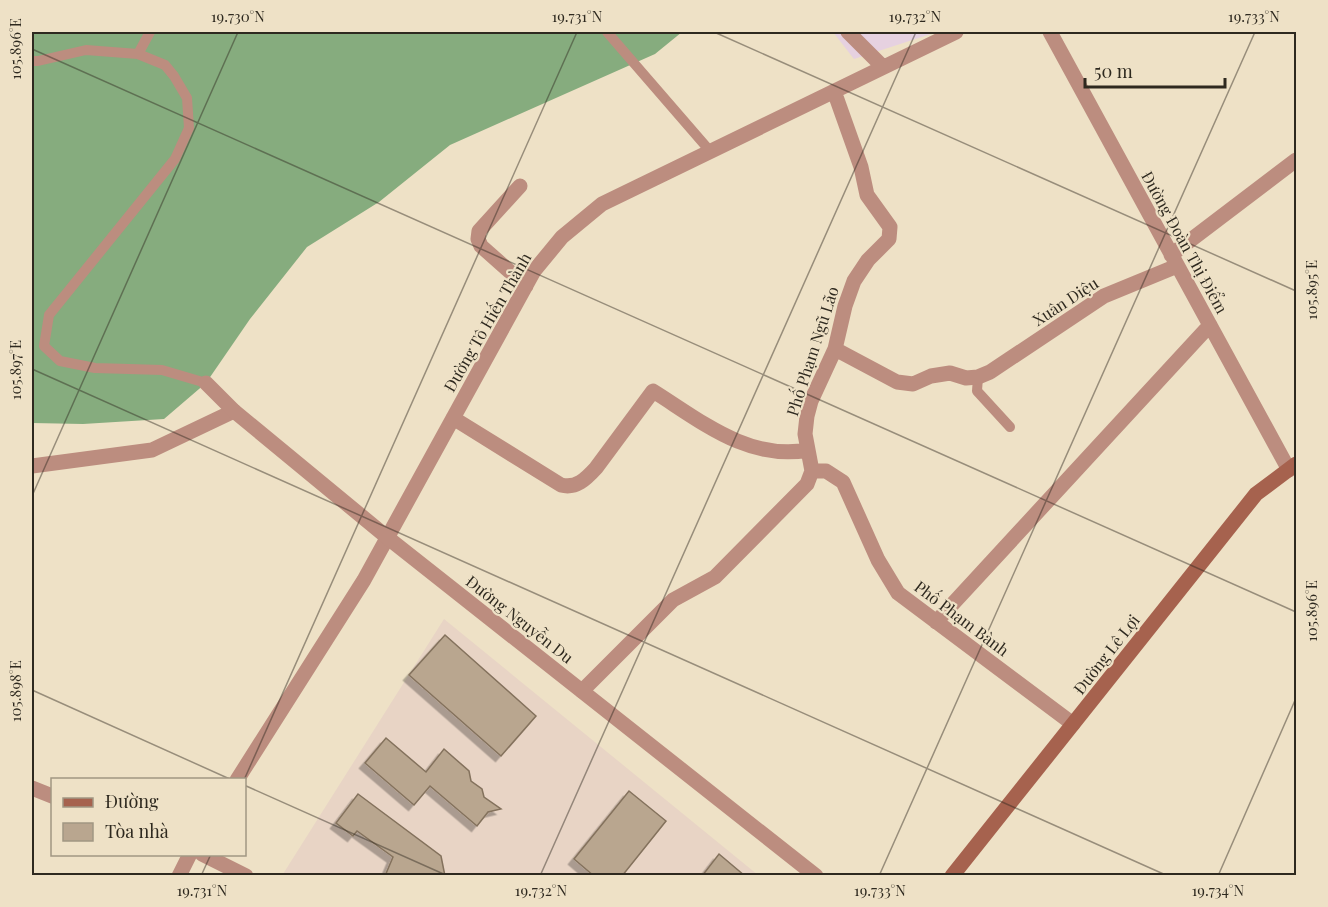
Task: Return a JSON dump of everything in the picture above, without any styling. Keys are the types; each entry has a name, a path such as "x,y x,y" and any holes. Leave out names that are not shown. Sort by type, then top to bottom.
{"main road":[{"name":"Đường Lê Lợi","path":"952,876 1256,494 1293,467"}],"street":[{"path":"848,32 883,67"},
{"name":"Đường Tô Hiến Thành","path":"238,778 364,580 534,271 562,237 602,204 956,32"},
{"name":"Đường Đoàn Thị Điểm","path":"1050,32 1210,325 1293,467"},
{"name":"Phố Phạm Ngũ Lão","path":"812,471 805,434 811,401 835,349 845,306 854,281 868,260 889,239 891,234 890,227 867,195 861,167 834,91"},
{"name":"Xuân Diệu","path":"978,377 990,372 1104,296 1174,260 1296,160"},
{"path":"520,186 479,231 478,238 481,246 526,286"},
{"path":"936,622 1210,325"},
{"path":"835,349 897,382 913,384 931,376 950,373 966,378 978,377"},
{"name":"Đường Nguyễn Du","path":"206,383 234,411 388,538 816,876"},
{"path":"453,418 566,486 573,486 586,479 653,391 737,442 778,453 808,450"},
{"path":"32,466 152,450 234,411"},
{"path":"582,691 673,600 715,577 807,484 812,471"},
{"name":"Phố Phạm Bành","path":"812,471 826,471 843,482 878,560 898,593 1073,724"},
{"path":"32,788 51,796"},
{"path":"179,876 189,856"},
{"path":"204,856 246,876"}],"lane":[{"path":"138,54 150,32"},
{"path":"607,32 710,151"},
{"path":"32,61 87,50 138,54 165,65 187,98 189,128 175,159 49,315 44,346 60,361 95,368 162,370 206,383"},
{"path":"978,377 977,391 1010,428"}],"shaded area":[{"path":"833,32 937,32 854,59"},
{"path":"444,619 758,875 286,876 283,874"}],"green space":[{"path":"32,32 682,32 655,54 450,145 379,202 307,247 250,319 206,383 164,419 83,424 32,423"}],"building":[{"path":"445,635 536,716 501,756 409,675"},
{"path":"386,738 426,772 444,749 469,771 471,781 482,789 484,797 501,809 488,812 477,826 430,786 414,805 365,763"},
{"path":"629,791 666,821 622,876 594,876 574,859"},
{"path":"358,794 441,856 445,876 385,876 393,857 357,831 353,836 336,823"},
{"path":"719,854 745,876 702,876"}]}
